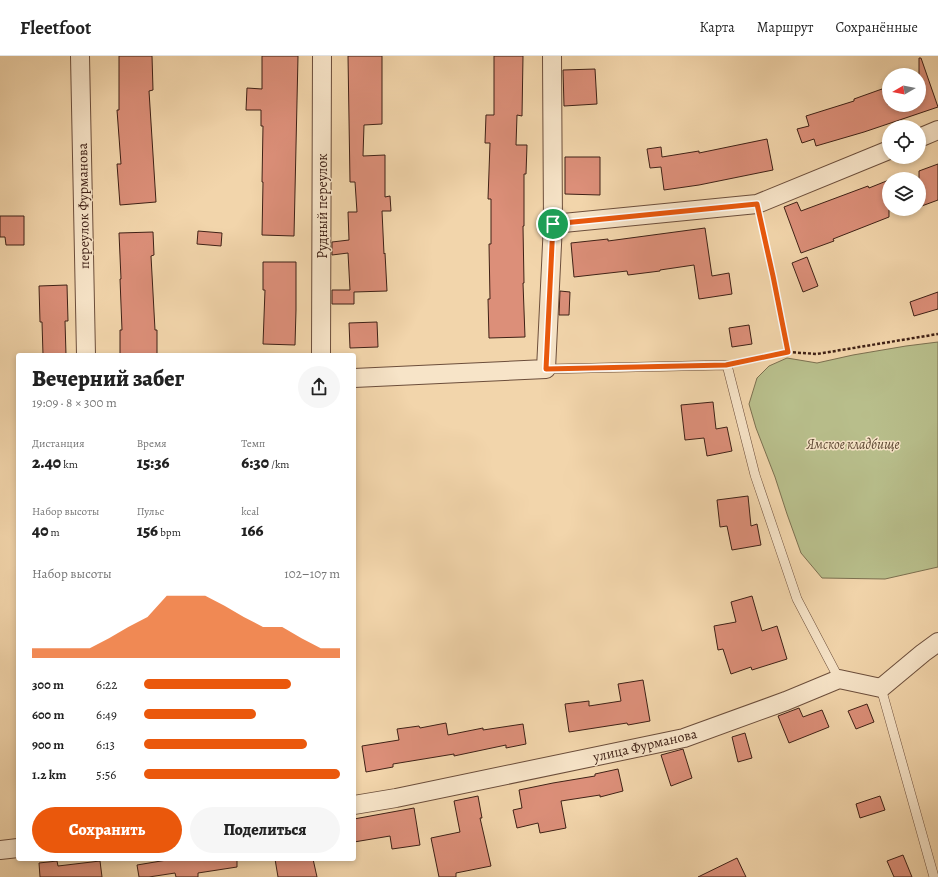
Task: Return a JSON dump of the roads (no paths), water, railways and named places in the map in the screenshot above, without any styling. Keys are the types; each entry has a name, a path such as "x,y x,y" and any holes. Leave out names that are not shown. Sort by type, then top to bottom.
{"street":[{"name":"переулок Фурманова","path":"80,56 86,353"},
{"name":"Рудный переулок","path":"322,56 322,353"},
{"path":"356,378 546,369 553,224 552,56"},
{"path":"926,135 938,130"},
{"path":"553,224 757,204 882,153"},
{"path":"839,679 881,688 938,642"},
{"name":"улица Фурманова","path":"356,805 396,798 684,738 786,701 839,679"},
{"path":"0,850 16,848"}],"lane":[{"path":"546,369 726,365 755,475 797,600 839,679"},
{"path":"881,688 934,877"}],"park label":[{"name":"Ямское кладбище","path":"853,444"}]}
